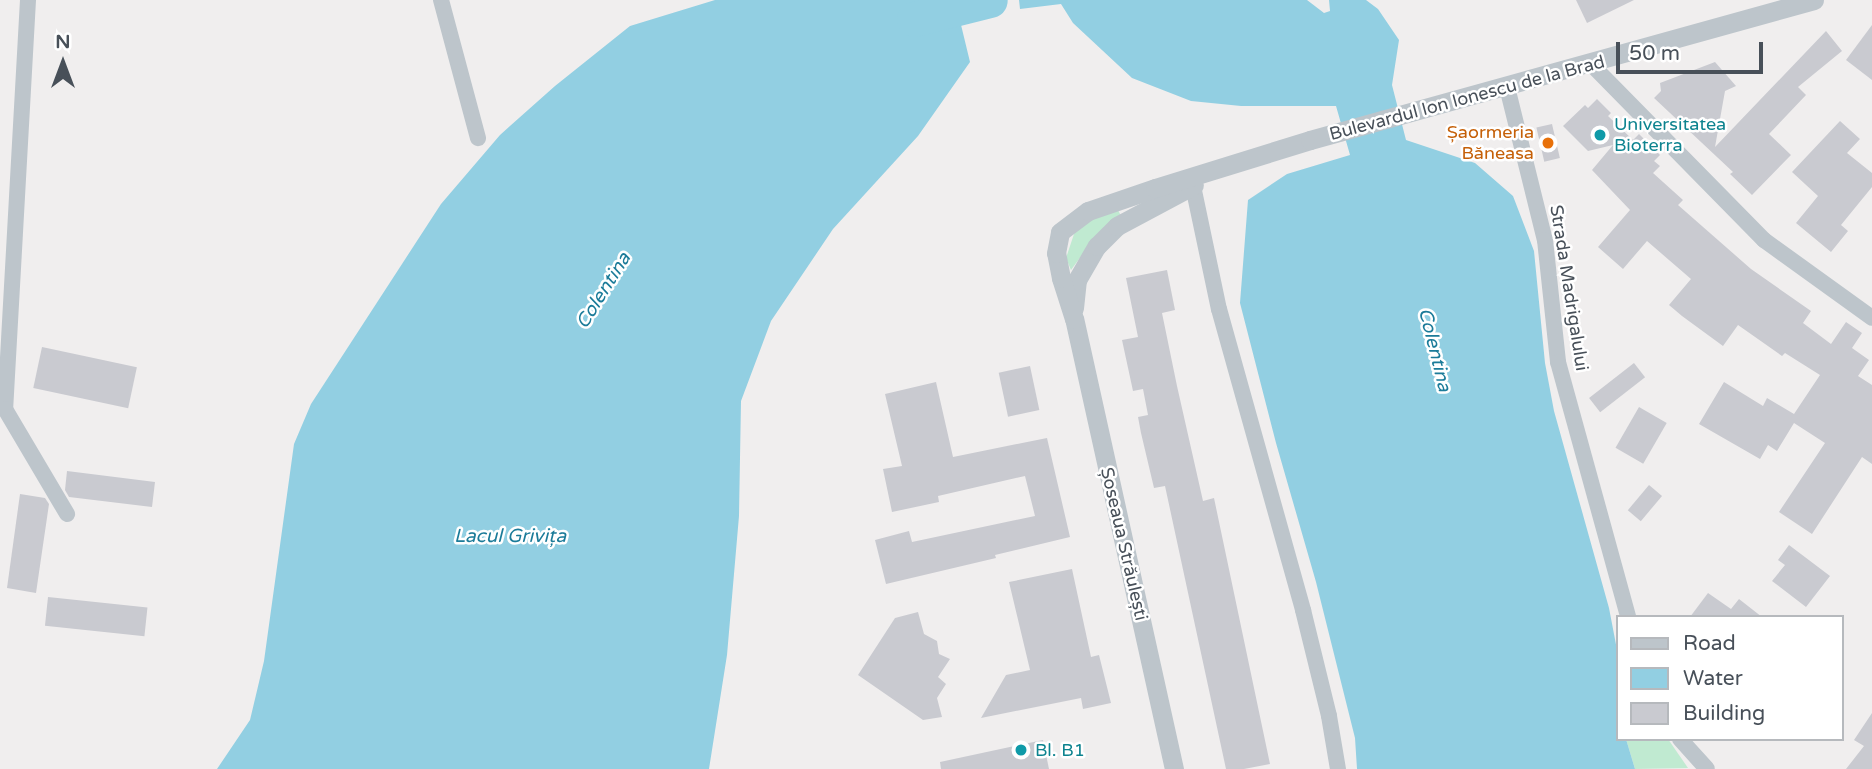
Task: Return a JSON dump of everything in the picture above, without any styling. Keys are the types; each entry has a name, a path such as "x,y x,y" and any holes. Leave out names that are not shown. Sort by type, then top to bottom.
{"street":[{"path":"28,0 5,409 67,514"},
{"path":"441,0 478,138"},
{"name":"Bulevardul Ion Ionescu de la Brad","path":"1074,319 1056,253 1060,232 1072,220 1105,204 1310,140 1814,0"},
{"path":"1591,64 1765,240 1872,318"},
{"name":"Strada Madrigalului","path":"1507,87 1545,240 1558,362 1627,615"},
{"name":"Bulevardul Ion Ionescu de la Brad","path":"1074,319 1077,280 1097,246 1117,226 1242,161"},
{"path":"1193,186 1219,309 1303,610 1329,716 1338,769"},
{"name":"Șoseaua Străulești","path":"1074,319 1174,769"},
{"path":"1682,741 1707,769"}],"green space":[{"path":"1117,208 1121,216 1082,255 1071,270 1066,258 1074,234 1087,219"},
{"path":"1627,741 1669,741 1688,768 1635,769"}],"water":[{"name":"Lacul Grivița","path":"715,0 955,0 970,62 918,136 833,229 771,321 741,401 739,516 727,655 709,769 217,769 250,720 264,661 294,444 311,404 441,204 500,135 555,86 630,26"},
{"path":"1019,0 1307,0 1324,13 1330,11 1329,0 1366,0 1378,9 1399,40 1392,85 1406,140 1475,163 1513,196 1534,251 1545,363 1554,411 1609,608 1616,645 1616,741 1627,741 1635,769 1357,769 1355,738 1316,582 1240,303 1248,200 1287,174 1350,155 1336,106 1241,106 1191,101 1132,78 1073,23 1061,4 1020,9"}],"building":[{"path":"1576,0 1634,0 1587,23"},
{"path":"1872,25 1872,80 1846,60"},
{"path":"1826,31 1842,51 1798,87 1806,95 1769,134 1791,155 1752,195 1730,174 1733,172 1654,98 1661,91 1660,83 1715,62 1736,86 1725,91 1715,147"},
{"path":"1597,99 1611,113 1608,116 1633,140 1639,134 1660,155 1654,161 1660,166 1653,173 1683,200 1678,205 1751,269 1811,311 1803,323 1831,344 1846,322 1862,333 1852,348 1869,360 1858,376 1872,385 1872,464 1862,457 1812,534 1779,512 1825,443 1794,423 1777,451 1768,445 1760,459 1699,424 1724,382 1763,406 1767,398 1794,414 1820,375 1785,353 1782,356 1738,325 1723,346 1682,316 1669,305 1691,279 1647,241 1623,269 1598,247 1630,210 1592,170 1613,145 1588,151 1563,126 1585,105 1588,108"},
{"path":"1840,121 1860,139 1847,153 1872,173 1872,187 1841,225 1848,231 1831,252 1796,223 1818,196 1792,172"},
{"name":"Șaormeria Băneasa","path":"1552,124 1560,158 1544,162 1536,128"},
{"path":"1167,270 1175,310 1162,313 1177,386 1203,501 1214,498 1270,764 1244,769 1226,769 1165,486 1154,488 1141,433 1138,417 1148,415 1143,389 1133,391 1122,340 1138,337 1126,278"},
{"path":"42,347 137,367 128,408 33,388"},
{"path":"1634,363 1645,377 1600,412 1589,398"},
{"path":"1030,366 1039,410 1008,417 999,373"},
{"path":"936,382 953,457 1047,438 1070,537 886,584 875,540 909,531 912,542 1035,516 1025,476 938,496 939,502 892,512 883,469 902,466 885,394"},
{"path":"1639,407 1667,423 1643,464 1616,448"},
{"path":"67,471 155,482 152,507 69,497 65,490"},
{"path":"1649,485 1662,496 1641,521 1628,510"},
{"path":"20,494 45,498 49,504 36,593 7,588"},
{"path":"1789,545 1830,576 1806,607 1772,581 1785,565 1778,560"},
{"path":"1072,569 1091,657 1099,655 1111,703 1083,709 1081,698 981,718 1006,675 1030,670 1009,582"},
{"path":"1708,593 1731,609 1739,599 1759,615 1692,615"},
{"path":"48,597 147,607 144,636 45,626"},
{"path":"918,612 924,634 937,641 939,654 950,659 938,677 946,684 937,698 942,717 923,720 858,675 895,618"},
{"path":"1872,713 1872,769 1846,769 1864,746 1854,740"},
{"name":"Bl. B1","path":"1043,740 1049,769 941,769 940,762"}],"waterway":[{"name":"Colentina","path":"914,19 990,0"}],"place":[{"name":"Universitatea Bioterra","path":"1600,135"},
{"name":"Șaormeria Băneasa","path":"1548,143"},
{"name":"Bl. B1","path":"1021,750"}]}
